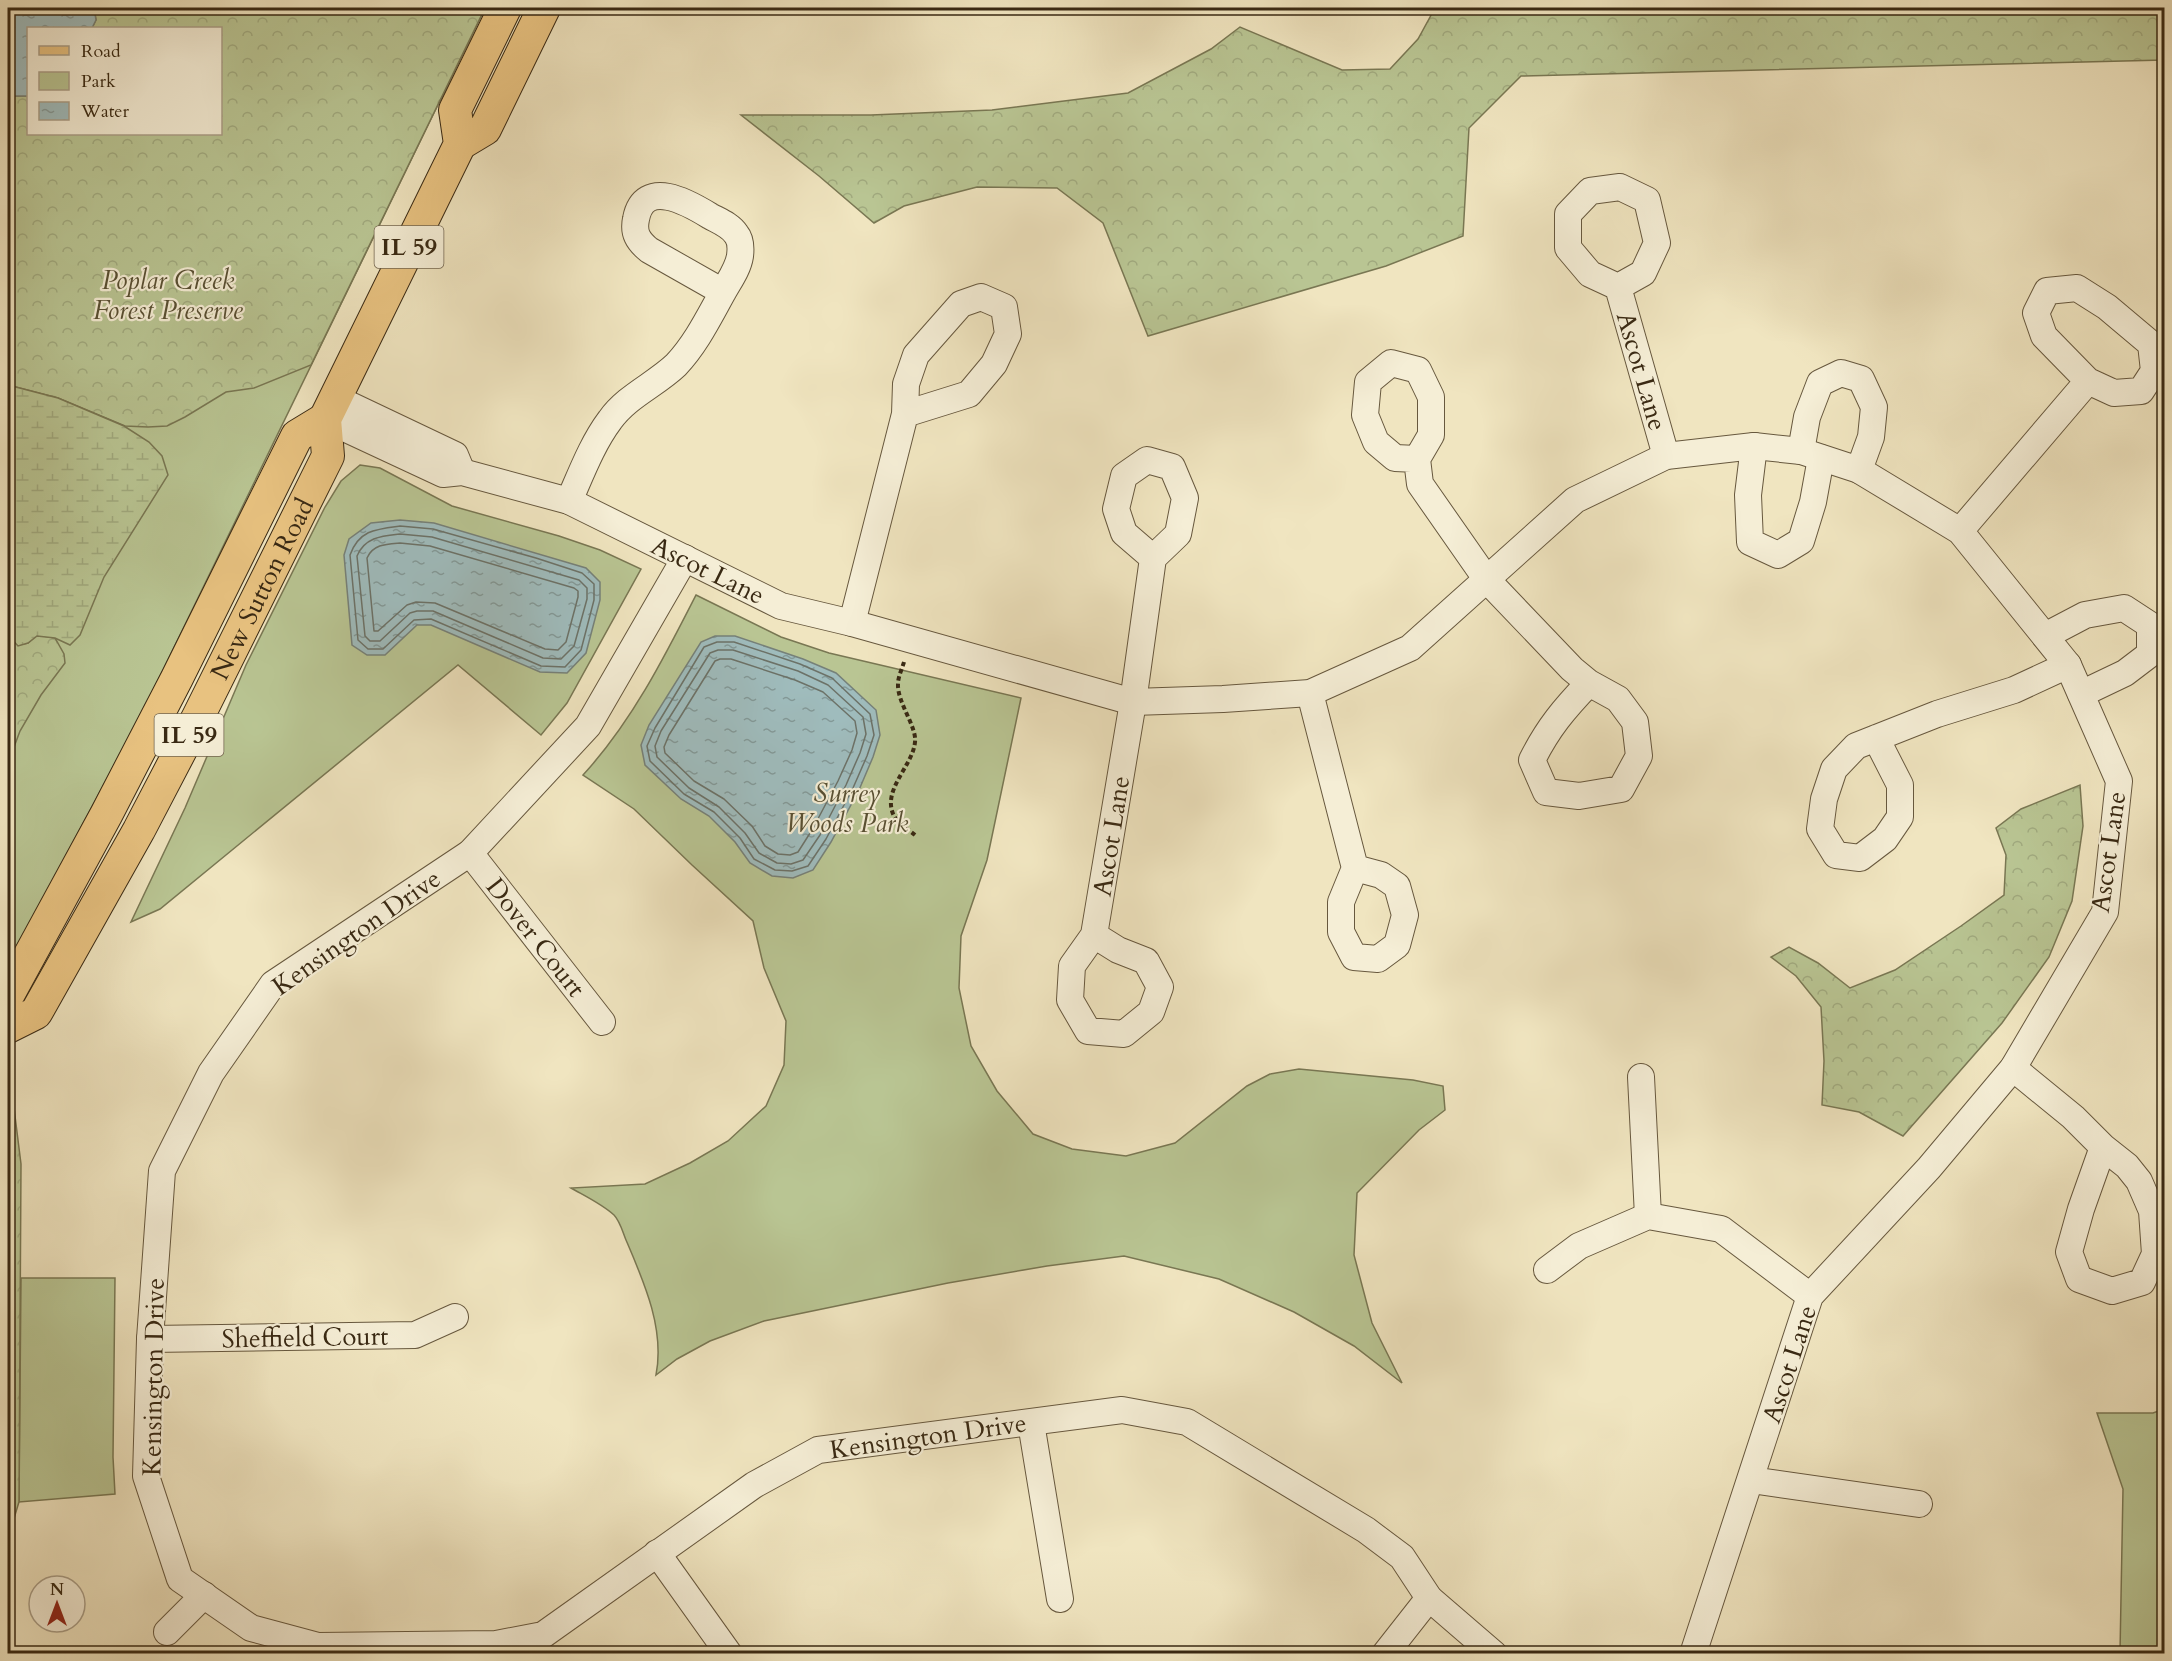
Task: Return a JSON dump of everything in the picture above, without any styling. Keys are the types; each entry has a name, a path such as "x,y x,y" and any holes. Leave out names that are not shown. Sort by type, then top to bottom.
{"main road":[{"path":"505,8 455,110 460,144 486,129 544,8"},
{"name":"IL 59","path":"330,408 460,144"},
{"name":"New Sutton Road","path":"8,995 172,688 297,436 330,408"},
{"name":"New Sutton Road","path":"8,1027 36,1013 139,830 193,727 328,456 330,408"}],"street":[{"name":"Ascot Lane","path":"1618,287 1666,456"},
{"path":"2077,288 2107,307 2151,344 2154,371 2141,390 2114,393 2088,381 2044,336 2036,313 2047,291 2077,288"},
{"path":"569,501 595,442 610,419 630,398 675,366 704,328 723,292"},
{"path":"852,623 905,414 906,384 916,355 961,304 981,297 1004,307 1008,334 994,364 969,394 905,414"},
{"path":"1754,446 1748,495 1750,542 1778,555 1801,541 1813,502 1807,417 1820,383 1841,373 1861,379 1874,407 1871,437 1859,470"},
{"path":"1960,531 2088,381"},
{"name":"Ascot Lane","path":"330,408 443,474 462,472 569,501 781,606 911,639 1133,702 1310,693 1410,648 1575,500 1666,456 1754,446 1811,454 1859,470 1960,531 2068,664 2119,781 2105,912 2013,1068 1929,1168 1810,1296 1694,1653"},
{"path":"1417,459 1420,484 1487,580 1572,669 1589,683 1618,699 1635,722 1639,756 1621,789 1579,796 1546,792 1532,760 1544,735 1566,706 1589,683"},
{"name":"Kensington Drive","path":"685,558 588,726 470,852 273,984 211,1073 162,1171 150,1339 146,1476 180,1578 251,1628 318,1646 496,1644 543,1635 754,1485 818,1450 1122,1410 1187,1422 1365,1530 1402,1557 1429,1598 1494,1653"},
{"name":"Ascot Lane","path":"1094,935 1133,702 1153,558"},
{"path":"2045,636 2085,615 2124,608 2150,626 2150,654 2125,673 2080,694"},
{"path":"1876,738 1937,714 2014,690 2068,664"},
{"path":"1310,693 1355,868"},
{"name":"Dover Court","path":"470,852 602,1022"},
{"path":"2013,1068 2073,1116 2103,1147 2127,1166 2139,1181 2152,1211 2155,1254 2142,1282 2112,1291 2079,1279 2069,1252 2080,1209 2103,1147"},
{"path":"1641,1077 1648,1216"},
{"path":"1546,1270 1580,1246 1648,1216 1721,1229 1810,1296"},
{"name":"Sheffield Court","path":"150,1339 415,1335 455,1317"},
{"path":"1031,1423 1060,1599"},
{"path":"1751,1480 1919,1504"},
{"path":"657,1553 729,1653"},
{"path":"167,1632 204,1595"},
{"path":"1385,1653 1429,1598"}],"path":[{"path":"911,639 898,684 900,698 916,741 908,766 897,780 892,801 894,816 915,835"}],"green space":[{"name":"Poplar Creek Forest Preserve","path":"8,8 485,8 142,713 8,964"},
{"path":"94,8 485,8 311,365 254,388 226,392 167,426 125,426 58,398 8,385 8,96 27,96 27,135 222,135 222,27 92,27 96,20"},
{"path":"1435,8 2164,8 2164,60 1521,76 1469,128 1463,236 1386,266 1148,336 1103,223 1057,188 977,187 904,206 874,223 819,176 741,115 871,115 992,110 1128,93 1211,49 1240,27 1342,70 1390,69 1418,39"},
{"path":"8,385 58,398 124,426 149,442 162,456 168,475 104,577 80,635 70,645 55,638 37,636 28,643 18,646 8,635"},
{"path":"360,465 380,468 452,506 559,536 600,550 641,569 567,703 541,735 458,665 160,909 131,922 185,808 246,665 325,507 341,481"},
{"name":"Surrey Woods Park","path":"696,595 781,637 829,653 1021,698 987,860 961,936 959,988 971,1046 997,1091 1033,1134 1072,1149 1126,1156 1175,1143 1247,1086 1270,1074 1299,1069 1413,1080 1443,1086 1445,1110 1419,1130 1357,1193 1354,1255 1372,1323 1402,1383 1354,1346 1294,1312 1219,1279 1124,1256 948,1283 764,1321 710,1341 677,1359 656,1375 658,1340 651,1306 620,1224 604,1207 571,1188 645,1184 690,1163 728,1141 766,1106 784,1065 786,1021 764,968 753,921 634,809 583,775 616,734 646,689"},
{"path":"8,635 18,645 28,643 37,635 55,638 64,654 65,663 41,695 20,731 8,763"},
{"path":"2080,785 2083,826 2072,901 2049,957 2002,1023 1903,1136 1859,1112 1822,1105 1824,1061 1821,1007 1796,976 1771,957 1789,947 1818,963 1850,988 1895,970 2004,895 2006,855 1996,828 2021,809"},
{"path":"14,1108 21,1164 19,1502 8,1538 8,1120"},
{"path":"21,1278 115,1278 113,1457 115,1494 19,1502"},
{"path":"2164,1409 2164,1653 2120,1653 2123,1489 2097,1413 2153,1413"}],"water":[{"path":"8,8 94,8 96,20 92,27 27,27 27,96 8,96"},
{"path":"400,520 434,523 586,568 600,582 600,600 586,653 567,673 540,672 431,625 417,625 385,655 367,655 352,645 344,555 349,539 371,523"},
{"path":"715,636 735,636 836,673 876,710 880,735 859,790 813,870 793,878 772,876 750,863 735,842 709,816 681,799 645,765 641,745 649,725 701,642"}]}
